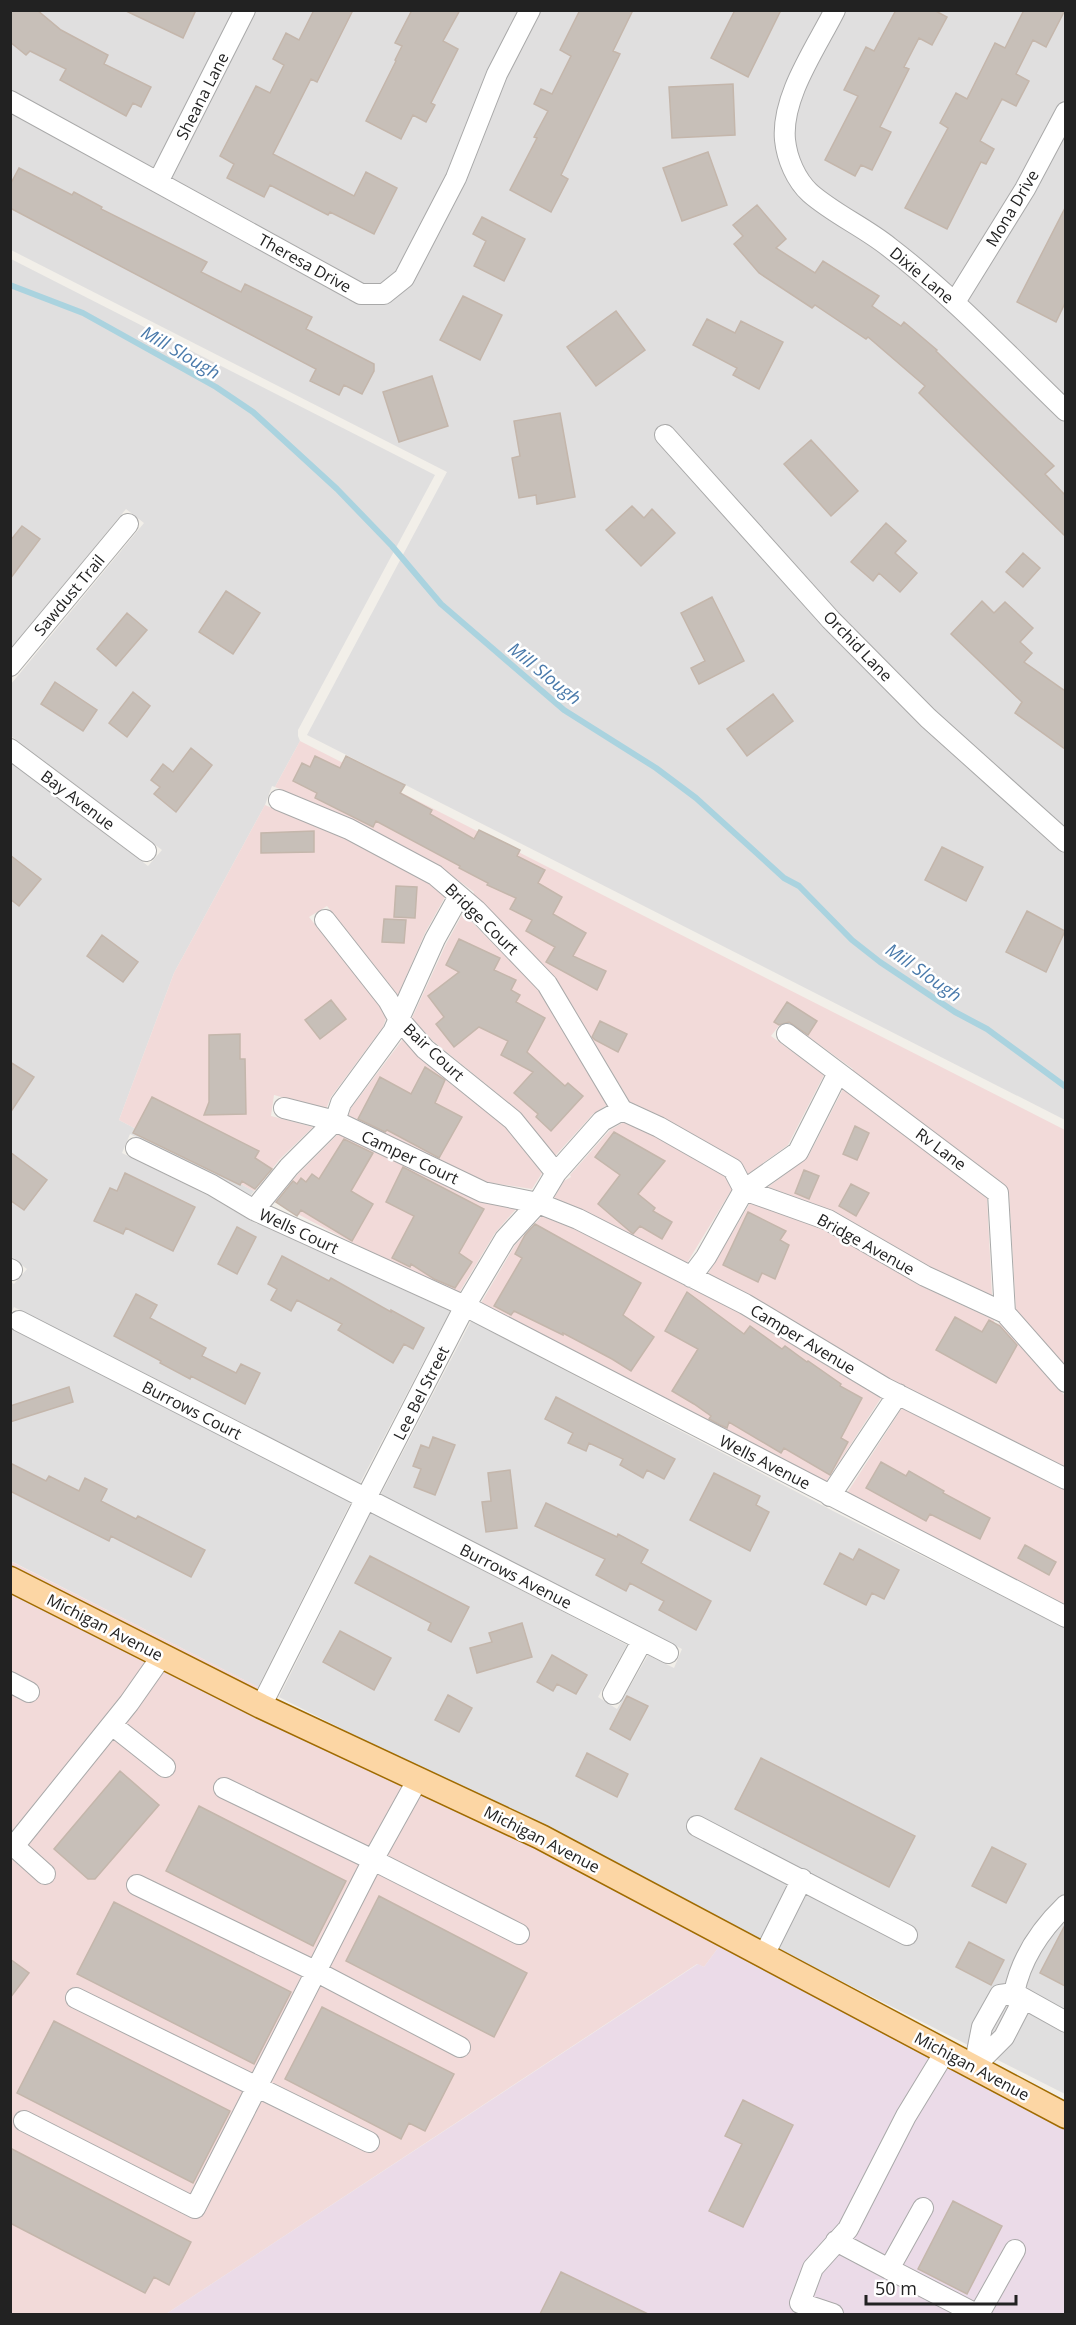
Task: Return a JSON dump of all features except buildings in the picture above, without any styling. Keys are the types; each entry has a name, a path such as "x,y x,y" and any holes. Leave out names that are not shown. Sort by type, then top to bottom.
{"main road":[{"name":"Michigan Avenue","path":"10,1579 261,1706 541,1837 1065,2116"}],"street":[{"name":"Sheana Lane","path":"158,182 245,10"},
{"name":"Theresa Drive","path":"10,101 361,294 384,294 404,278 456,178 497,74 530,10"},
{"name":"Dixie Lane","path":"835,10 796,86 786,111 785,141 792,170 808,192 887,246 955,302 1065,411"},
{"name":"Mona Drive","path":"955,302 1025,189 1065,112"},
{"name":"Orchid Lane","path":"665,435 847,636 928,718 1065,842"},
{"name":"Sawdust Trail","path":"10,666 128,524"},
{"name":"Bay Avenue","path":"10,749 146,851"},
{"name":"Bridge Court","path":"279,800 349,829 435,875 459,896 548,984 622,1110"},
{"path":"254,1210 289,1167 335,1121 341,1103 393,1032 435,939 459,896"},
{"name":"Bair Court","path":"325,920 388,1000 398,1018 426,1049 513,1120 556,1173"},
{"name":"Rv Lane","path":"786,1034 998,1193 1005,1313"},
{"path":"691,1277 706,1257 744,1190 798,1152 838,1073"},
{"name":"Camper Court","path":"284,1108 335,1121 483,1192 538,1203"},
{"path":"622,1110 659,1127 733,1169 744,1190"},
{"name":"Lee Bel Street","path":"261,1706 465,1306 505,1239 538,1203 556,1173 602,1121 622,1110"},
{"name":"Wells Court","path":"136,1148 212,1185 254,1210 465,1306"},
{"name":"Bridge Avenue","path":"744,1190 828,1220 925,1276 1005,1313 1065,1382"},
{"name":"Camper Avenue","path":"538,1203 578,1219 745,1304 898,1394 1065,1479"},
{"name":"Wells Avenue","path":"465,1306 1065,1617"},
{"name":"Burrows Court","path":"19,1321 366,1498"},
{"path":"830,1496 898,1394"},
{"name":"Burrows Avenue","path":"366,1498 668,1653"},
{"path":"613,1694 642,1641"},
{"path":"45,1874 16,1848 18,1841 112,1725 162,1656"},
{"path":"10,1682 29,1692"},
{"path":"112,1725 165,1767"},
{"path":"24,2121 195,2208 373,1860 417,1779"},
{"path":"224,1788 519,1934"},
{"path":"697,1826 907,1935"},
{"path":"764,1955 802,1879"},
{"path":"138,1885 317,1972 460,2047"},
{"path":"974,2067 1004,2037 1020,2006 1014,1993 1017,1977 1037,1936 1065,1905"},
{"path":"1014,1993 1065,2022"},
{"path":"76,1998 369,2142"},
{"path":"833,2314 797,2309 813,2268 848,2229 906,2116 945,2052"},
{"path":"889,2270 923,2208"},
{"path":"836,2241 977,2314 1016,2250"}],"shaded area":[{"path":"10,11 1065,11 1065,1120 307,735 447,472 11,250"},
{"path":"11,259 435,475 298,730 300,741 275,787 272,786 265,805 174,973 119,1120 254,1191 250,1196 217,1176 130,1134 122,1153 207,1195 257,1224 450,1311 360,1483 14,1307 11,1313 11,1282 14,1284 27,1269 10,1256 11,762 148,866 162,850 11,736 11,684 144,523 126,509 11,648"},
{"path":"300,741 1065,1130 1065,1367 1016,1310 1009,1193 1005,1185 784,1019 771,1036 824,1075 788,1145 748,1174 738,1160 664,1118 630,1102 555,977 473,895 474,892 439,866 379,833 352,819 275,787"},
{"path":"265,805 344,838 428,883 445,897 425,933 398,995 327,906 309,917 379,1004 386,1018 383,1027 331,1097 326,1109 274,1095 271,1116 313,1127 280,1159 254,1191 119,1120 174,973"},
{"path":"463,913 538,989 607,1105 593,1114 555,1156 520,1112 433,1041 412,1018"},
{"path":"403,1039 417,1055 505,1127 542,1173 532,1189 486,1182 348,1117 351,1108"},
{"path":"843,1089 987,1197 992,1296 929,1267 833,1211 768,1187 808,1157"},
{"path":"624,1122 725,1176 732,1189 687,1263 583,1210 554,1198 564,1181 571,1177 570,1175 610,1130"},
{"path":"338,1134 479,1201 516,1209 495,1233 459,1293 364,1249 275,1202 298,1174"},
{"path":"750,1203 824,1229 919,1285 1000,1324 1065,1396 1065,1467 890,1379 750,1295 708,1274"},
{"path":"542,1216 574,1229 740,1313 881,1398 826,1482 481,1303 515,1245"},
{"path":"471,1321 833,1511 1065,1628 1065,2094 279,1697 371,1512 627,1645 598,1697 617,1709 648,1655 674,1668 682,1649 381,1494"},
{"path":"10,1328 351,1502 258,1687 11,1561"},
{"path":"902,1408 1065,1490 1065,1605 847,1493"},
{"path":"10,1561 258,1687 256,1692 11,1568"},
{"path":"10,1591 536,1846 721,1944 704,1967 697,1964 166,2314 11,2314"},
{"path":"721,1944 1065,2127 1065,2314 166,2314 698,1964 704,1967"}],"waterway":[{"name":"Mill Slough","path":"10,285 83,313 216,387 253,412 337,489 392,546 441,604 564,710 656,768 696,798 784,878 799,886 852,940 880,962 955,1012 987,1029 1066,1087"}]}
